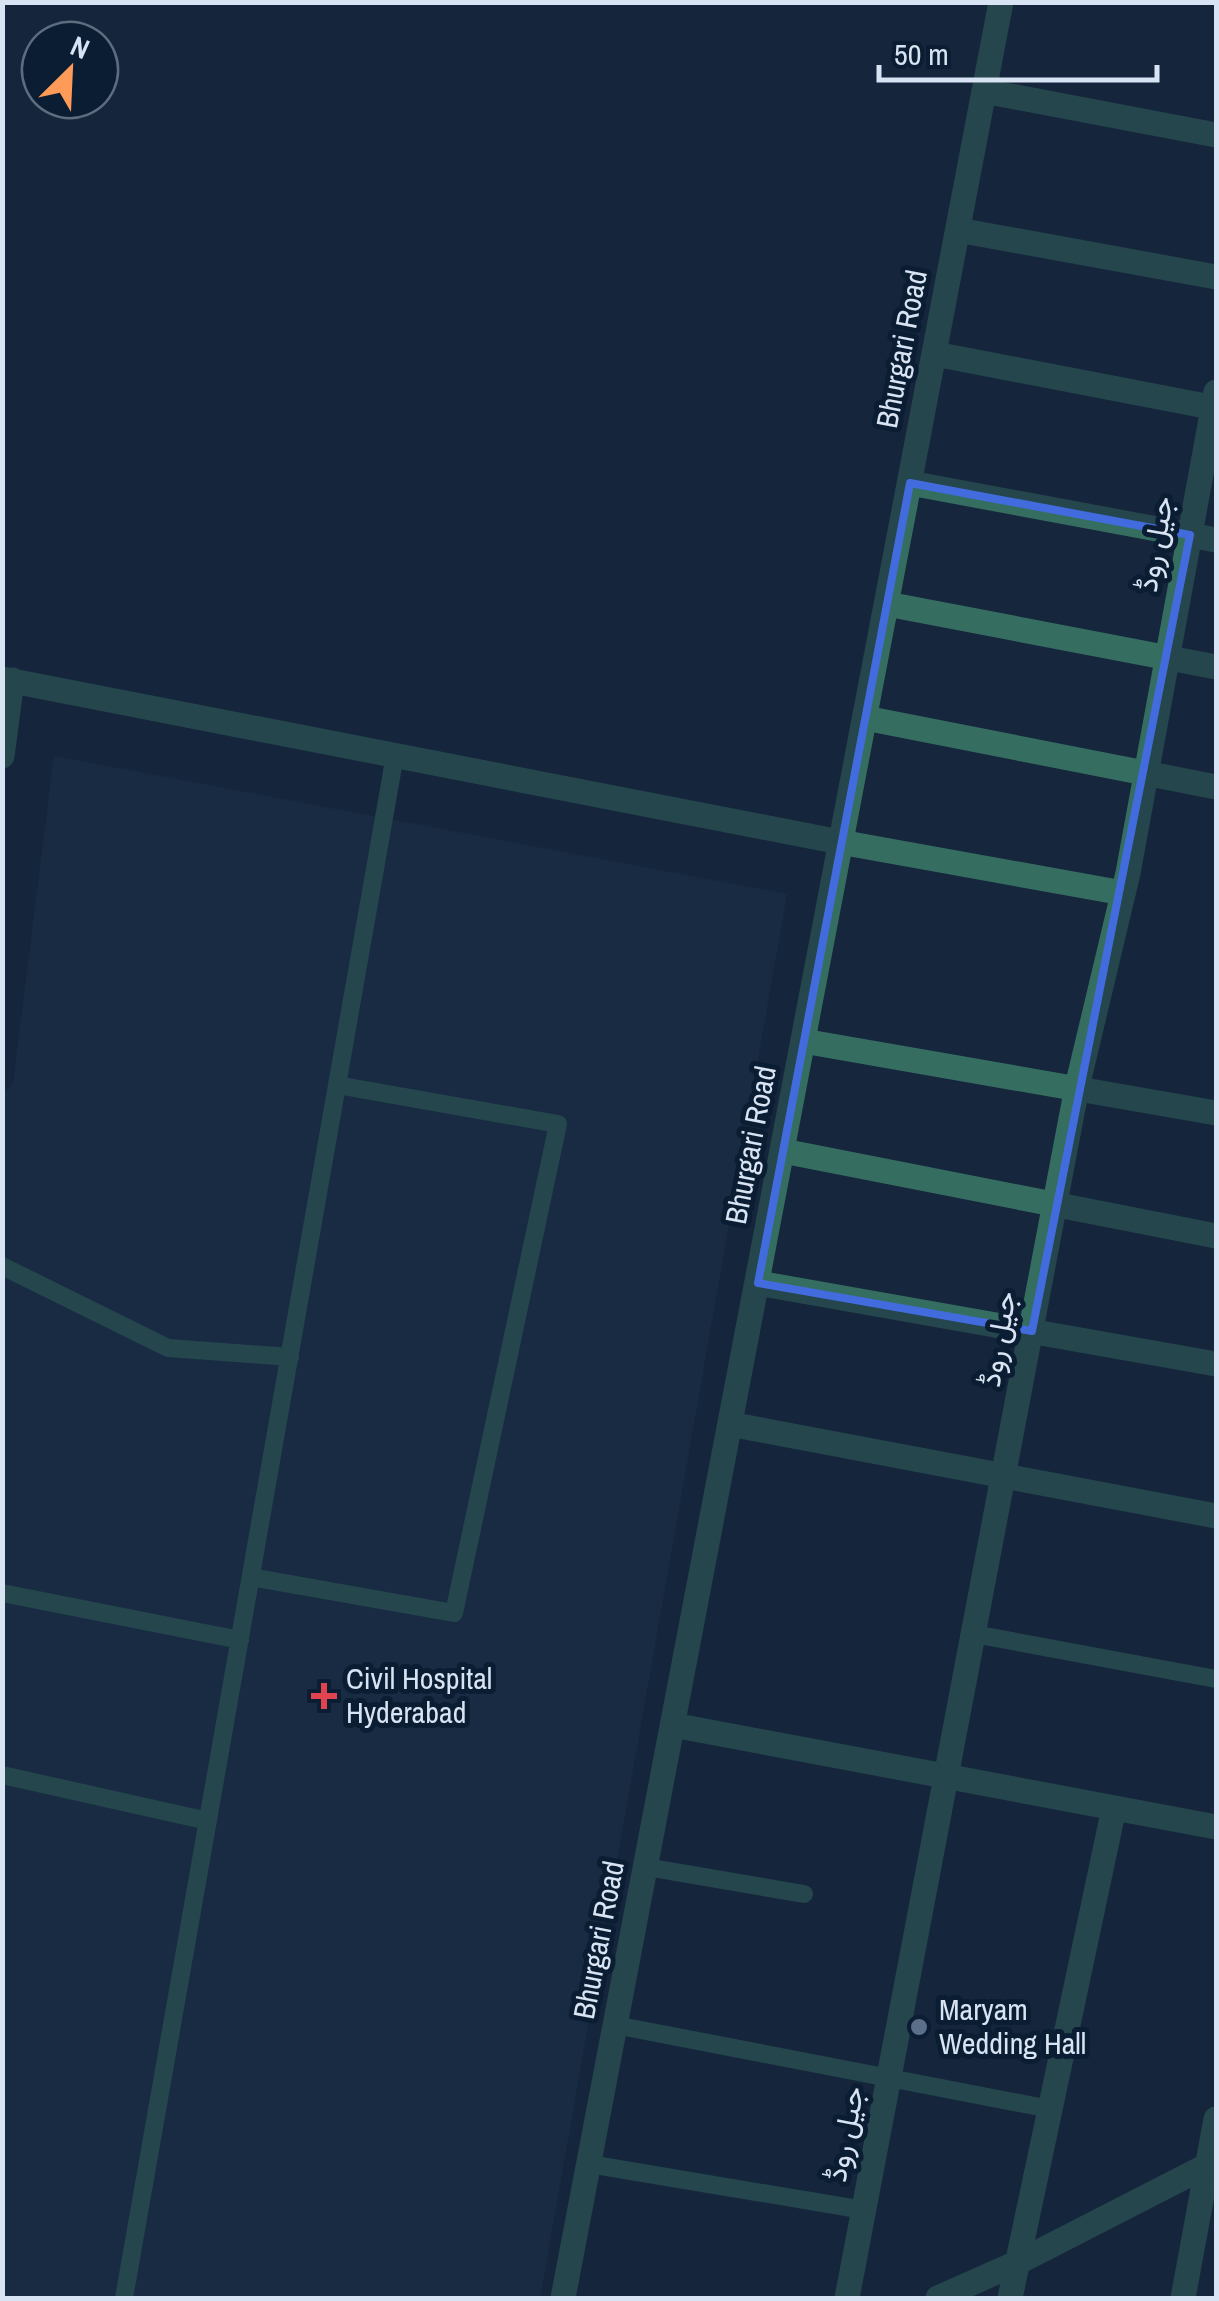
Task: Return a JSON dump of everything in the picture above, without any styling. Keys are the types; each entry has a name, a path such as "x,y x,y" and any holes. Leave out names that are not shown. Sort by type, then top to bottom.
{"street":[{"name":"Bhurgari Road","path":"563,2298 734,1424 840,842 1002,2"},
{"path":"984,91 1216,135"},
{"path":"958,230 1216,278"},
{"path":"935,354 1216,403"},
{"name":"جیل روڈ","path":"847,2298 1055,1204 1123,894 1216,403"},
{"path":"910,483 1216,540"},
{"path":"887,604 1216,667"},
{"path":"2,756 7,680 1123,894"},
{"path":"865,718 1216,787"},
{"path":"803,1041 1216,1113"},
{"path":"784,1151 1216,1236"},
{"path":"758,1283 1216,1364"},
{"path":"734,1424 1216,1516"},
{"path":"673,1725 1216,1827"},
{"path":"1010,2298 1114,1808"},
{"path":"1182,2298 1212,2165 1216,2119"},
{"path":"938,2298 1017,2263 1212,2165"}],"lane":[{"path":"124,2298 395,755"},
{"path":"250,1577 454,1613 558,1124 337,1084"},
{"path":"2,1266 168,1348 290,1357"},
{"path":"2,1593 240,1640"},
{"path":"974,1634 1216,1678"},
{"path":"2,1775 208,1821"},
{"path":"646,1867 804,1894"},
{"path":"615,2025 1050,2109"},
{"path":"589,2164 864,2210"}],"highlighted area":[{"path":"910,483 1190,535 1032,1331 758,1283"}],"shaded area":[{"name":"Civil Hospital Hyderabad","path":"54,756 787,894 540,2298 3,2298 2,1094 13,1084"}],"place":[{"name":"Civil Hospital Hyderabad","path":"324,1696"},
{"name":"Maryam Wedding Hall","path":"919,2027"}]}
